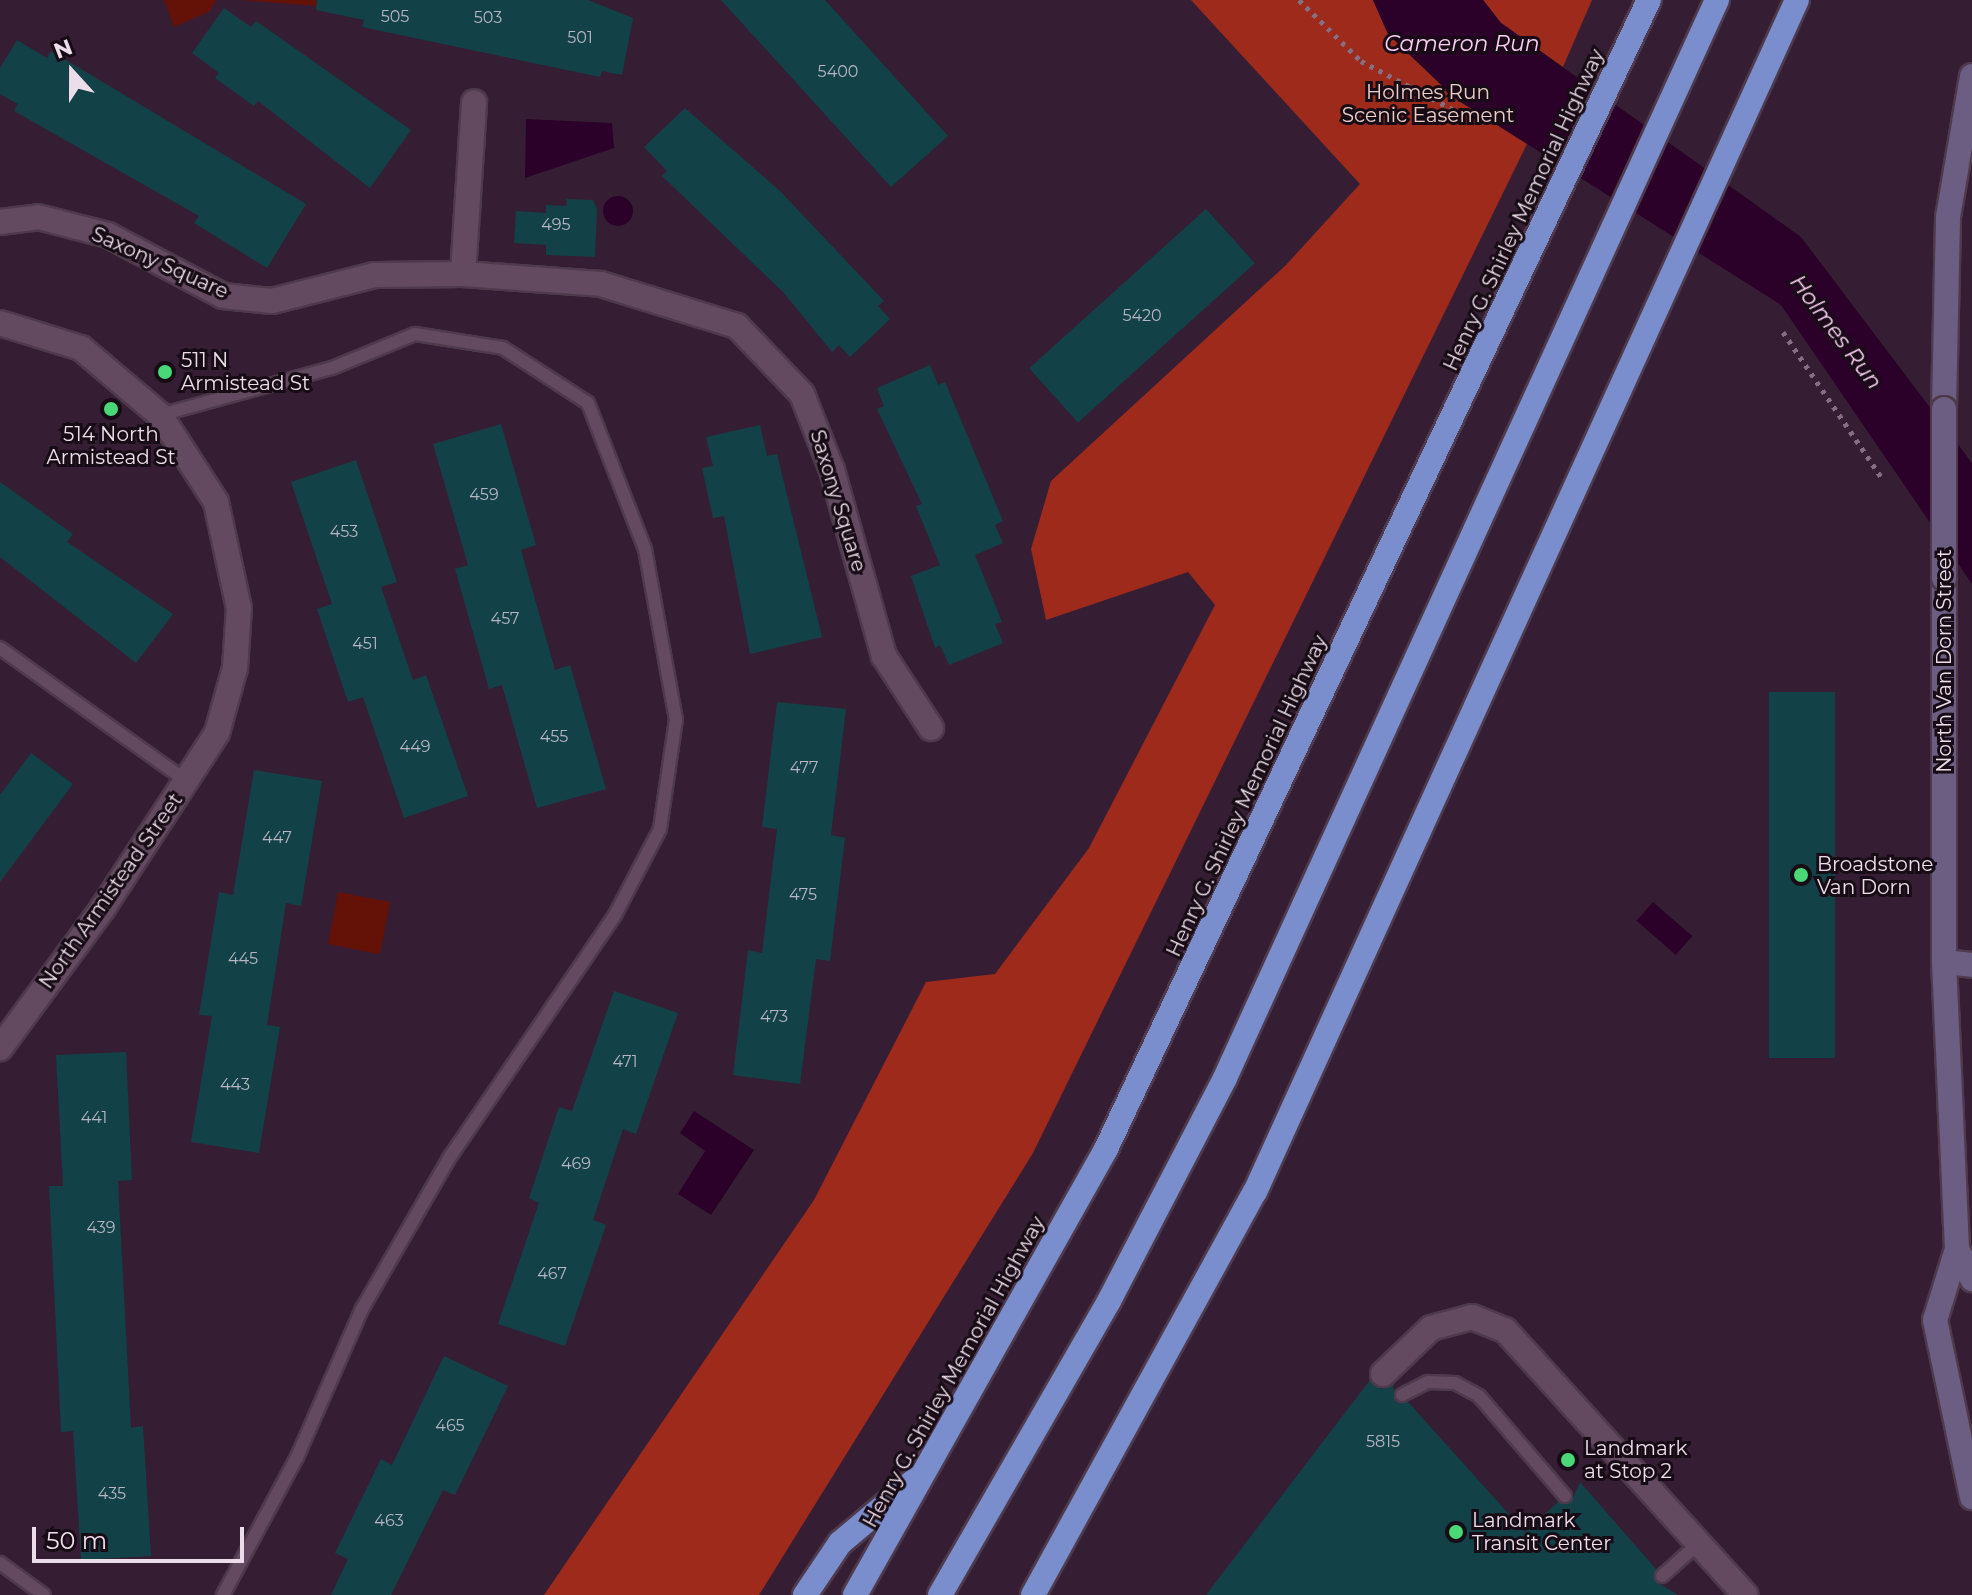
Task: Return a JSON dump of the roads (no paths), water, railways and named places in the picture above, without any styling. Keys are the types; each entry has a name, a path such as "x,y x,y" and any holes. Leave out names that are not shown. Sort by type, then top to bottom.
{"highway":[{"name":"Henry G. Shirley Memorial Highway","path":"855,1595 930,1467 1106,1149 1649,0"},
{"path":"940,1595 1109,1301 1225,1078 1717,0"},
{"path":"1033,1595 1255,1192 1797,0"},
{"path":"805,1595 840,1543 930,1467"}],"main road":[{"name":"North Van Dorn Street","path":"1972,76 1948,217 1944,409 1944,962 1957,1249 1935,1320 1972,1497"},
{"path":"1944,962 1972,965"},
{"name":"North Van Dorn Street","path":"1957,1249 1972,1279"}],"street":[{"path":"463,274 474,102"},
{"name":"Saxony Square","path":"0,222 38,217 108,235 223,296 272,301 375,275 463,274 601,284 737,326 802,394 832,470 884,656 931,728"},
{"name":"North Armistead Street","path":"0,323 81,348 160,415 216,502 239,608 235,668 217,733 188,782 0,1048"},
{"path":"1383,1374 1431,1328 1472,1317 1505,1330 1745,1595"}],"lane":[{"path":"160,415 332,368 415,334 503,348 588,403 645,549 676,719 660,829 615,915 451,1155 362,1309 297,1457 223,1595"},
{"path":"0,648 188,782"},
{"path":"1402,1395 1428,1382 1455,1383 1479,1396 1565,1496"},
{"path":"1662,1576 1699,1543"},
{"path":"0,1563 44,1595"}],"water":[{"name":"Cameron Run","path":"1373,0 1483,0 1501,23 1801,237 1972,463 1972,584 1781,305 1456,99 1388,34"},
{"path":"526,119 612,123 614,148 525,178"},
{"path":"618,196 624,197 632,205 632,217 624,225 618,226 612,225 604,217 603,211 604,205 612,197"},
{"path":"1653,902 1692,936 1676,955 1637,921"},
{"path":"694,1111 754,1150 711,1215 678,1194 705,1151 680,1133"}],"place":[{"name":"511 N Armistead St","path":"165,372"},
{"name":"514 North Armistead St","path":"111,409"},
{"name":"Broadstone Van Dorn","path":"1801,875"},
{"name":"Landmark at Stop 2","path":"1568,1460"},
{"name":"Landmark Transit Center","path":"1456,1532"}],"park label":[{"name":"Holmes Run Scenic Easement","path":"1428,104"}],"water label":[{"name":"Holmes Run","path":"1836,332"}]}
